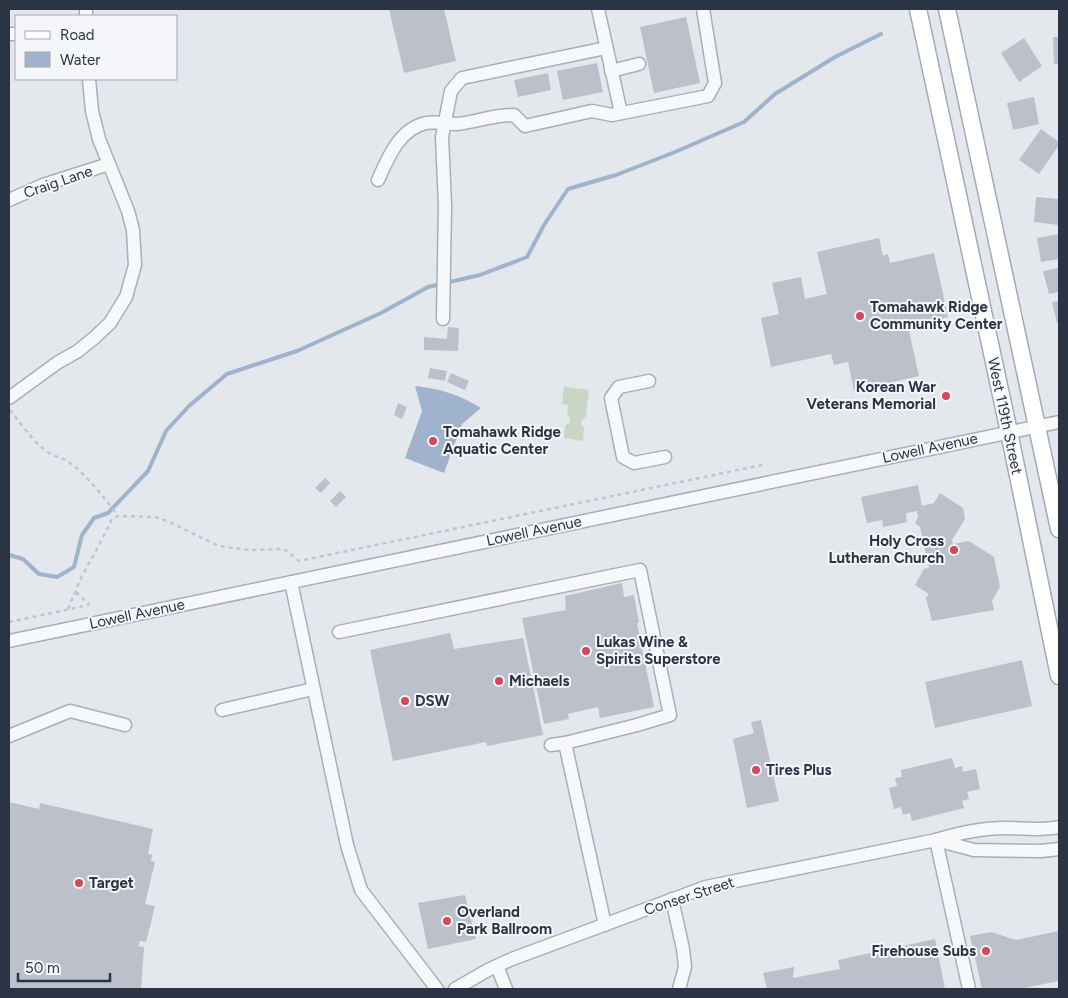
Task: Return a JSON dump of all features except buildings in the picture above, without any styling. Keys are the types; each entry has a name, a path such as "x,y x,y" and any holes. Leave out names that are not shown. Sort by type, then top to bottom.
{"main road":[{"name":"West 119th Street","path":"918,9 1009,432 1059,676"},
{"name":"West 119th Street","path":"948,9 1059,529"}],"street":[{"path":"598,9 621,113"},
{"path":"378,180 392,150 404,135 417,126 426,123 444,122 456,124 497,115 514,115 525,126 592,111 612,115 708,96 716,82 703,9"},
{"path":"443,320 445,206 442,137 451,91 462,78 606,48"},
{"path":"612,71 639,64"},
{"path":"9,398 57,363 78,351 110,323 126,297 135,265 133,230 128,211 96,128 92,111 89,80"},
{"name":"Craig Lane","path":"9,200 43,185 109,164"},
{"path":"650,381 619,387 611,398 623,456 634,463 666,457"},
{"name":"Lowell Avenue","path":"9,641 1059,422"},
{"path":"339,632 640,570 670,714 637,725 551,746"},
{"path":"290,582 347,845 361,890 437,989"},
{"path":"222,710 313,689"},
{"path":"9,736 70,711 126,725"},
{"path":"565,743 605,925"},
{"name":"Conser Street","path":"454,989 497,966 706,887 936,840 972,830 1005,828 1035,830 1059,827"},
{"path":"936,840 969,989"},
{"name":"Conser Street","path":"936,840 974,850 1041,851 1059,849"},
{"path":"672,899 685,967 679,989"},
{"path":"497,966 506,989"}],"path":[{"path":"9,409 30,436 45,451 77,468 118,516"},
{"path":"68,610 81,578 112,519 118,516 155,517 219,546 250,550 284,548 299,561 762,465"},
{"path":"9,622 89,605 76,592"}],"green space":[{"path":"564,387 589,390 586,416 581,424 584,428 583,441 564,438 565,426 569,423 570,418 567,414 568,405 562,404"}],"water":[{"name":"Tomahawk Ridge Aquatic Center","path":"415,386 449,393 481,408 462,424 444,473 405,458 422,411"}],"waterway":[{"path":"9,555 23,559 39,574 57,577 74,567 82,535 94,518 108,513 148,471 166,431 189,406 227,374 297,351 381,313 428,287 480,275 527,257 544,225 568,189 616,175 744,122 775,94 835,57 881,34"}],"place":[{"name":"Tomahawk Ridge Community Center","path":"860,316"},
{"name":"Korean War Veterans Memorial","path":"946,396"},
{"name":"Tomahawk Ridge Aquatic Center","path":"433,441"},
{"name":"Holy Cross Lutheran Church","path":"954,550"},
{"name":"Lukas Wine & Spirits Superstore","path":"586,651"},
{"name":"Michaels","path":"499,681"},
{"name":"DSW","path":"405,701"},
{"name":"Tires Plus","path":"756,770"},
{"name":"Target","path":"79,883"},
{"name":"Overland Park Ballroom","path":"447,921"},
{"name":"Firehouse Subs","path":"986,951"}]}
